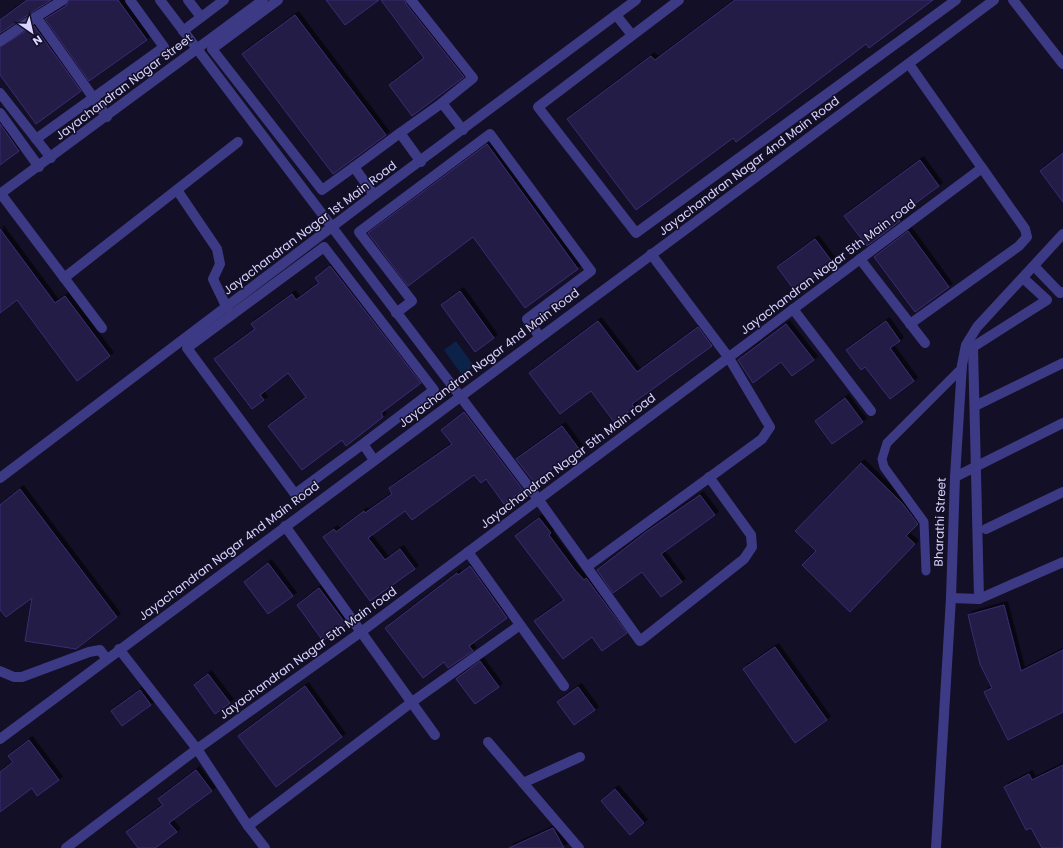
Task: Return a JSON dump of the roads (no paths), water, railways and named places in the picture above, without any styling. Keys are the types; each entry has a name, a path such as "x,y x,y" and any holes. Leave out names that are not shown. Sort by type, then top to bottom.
{"street":[{"path":"0,41 63,0"},
{"path":"36,139 164,47 130,0"},
{"path":"160,0 196,50 538,499 588,566 640,641 744,559 752,547 751,535 709,477"},
{"path":"188,0 201,17"},
{"path":"183,31 224,0"},
{"name":"Jayachandran Nagar Street","path":"0,194 107,117 263,0"},
{"path":"278,0 212,49 322,190 442,104 473,78 411,0"},
{"name":"Jayachandran Nagar 1st Main Road","path":"0,478 227,308 374,195 421,162 636,0"},
{"path":"679,0 538,107 636,233 956,0"},
{"name":"Jayachandran Nagar 4nd Main Road","path":"0,739 106,658 994,0"},
{"path":"1013,0 1063,64"},
{"path":"616,15 632,35"},
{"path":"36,17 107,117"},
{"path":"909,64 1025,229 1026,237 1019,246 910,324"},
{"path":"0,93 51,158"},
{"path":"442,104 463,130"},
{"path":"0,113 39,166"},
{"path":"400,133 421,162"},
{"path":"396,312 412,301 358,232 490,134 591,271 527,319 540,337"},
{"path":"64,278 238,142"},
{"path":"354,167 374,195"},
{"name":"Jayachandran Nagar 5th Main road","path":"66,848 197,749 361,632 982,168"},
{"path":"177,190 217,249 220,264 212,279 227,308"},
{"path":"0,194 102,328"},
{"name":"Bharathi Street","path":"936,848 950,598 954,477 962,368 966,345 977,327 1063,234"},
{"path":"324,247 434,390 363,444 295,494 186,348 324,247"},
{"path":"588,566 762,439 770,427 729,358 651,254"},
{"path":"860,260 925,343"},
{"path":"979,598 973,347 1061,292 1034,266"},
{"path":"1023,278 1047,300"},
{"path":"793,310 871,411"},
{"path":"975,406 1063,363"},
{"path":"954,477 1063,424"},
{"path":"363,444 374,460"},
{"path":"986,529 1063,492"},
{"path":"285,526 435,735"},
{"path":"468,552 564,686"},
{"path":"950,598 979,598 1063,562"},
{"path":"248,826 412,702 520,625"},
{"path":"119,649 197,749 248,826 265,848"},
{"path":"0,671 6,675 22,677 89,652 100,650 106,658"},
{"path":"488,742 579,848"},
{"path":"523,783 580,757"}],"lane":[{"path":"926,571 924,522 884,467 882,459 887,443 962,368"}],"water":[{"path":"456,341 474,366 462,375 444,350"}]}
